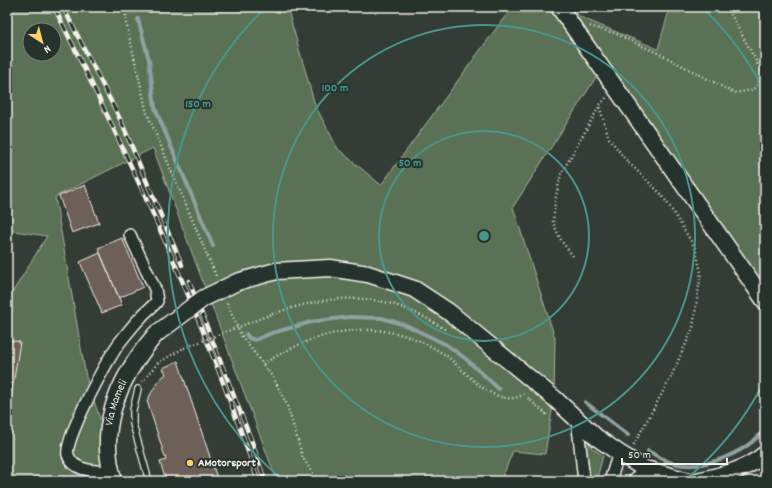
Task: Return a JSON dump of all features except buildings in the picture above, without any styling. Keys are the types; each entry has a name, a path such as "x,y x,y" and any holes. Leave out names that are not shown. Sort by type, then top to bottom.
{"main road":[{"path":"564,13 765,301"},
{"name":"Via Mameli","path":"112,476 108,438 111,410 121,385 137,357 156,334 204,298 237,282 276,271 330,268 368,274 414,289 449,312 577,419 596,437 645,469 688,481"},
{"path":"696,481 724,476 758,460 765,454"}],"street":[{"path":"112,476 74,465 67,454 67,449 68,442 85,407 120,343 157,300 155,290 130,235"},
{"path":"577,419 584,481"},
{"path":"610,481 623,455"},
{"path":"633,481 645,469"}],"lane":[{"path":"138,390 133,410 133,424 149,481"}],"path":[{"path":"126,7 126,22 147,113 217,278"},
{"path":"564,13 614,33 662,55 734,93 753,90 764,77 727,7"},
{"path":"573,256 562,242 553,223 555,201 561,174 599,106 616,87"},
{"path":"599,106 609,138 625,159 661,194 674,212 695,248 701,272 693,328 670,379 623,455"},
{"path":"226,299 241,335 274,379 287,405 303,458 318,481"},
{"path":"138,390 146,376 158,363 184,348 272,314"},
{"path":"263,364 306,341 330,333 352,329 380,331 398,334 431,347 447,357 479,386 491,393 512,399 519,398 524,394"}],"green space":[{"path":"7,7 287,7 315,105 338,149 381,185 512,7 572,7 580,17 658,49 670,7 765,7 765,301 602,68 513,207 555,338 554,398 545,454 513,451 501,481 277,481 153,148 55,197 86,377 121,481 7,481 7,301 47,236 7,230"},
{"path":"585,442 603,456 596,481 590,481"}],"waterway":[{"path":"138,19 149,60 155,108 213,246"},
{"path":"246,334 249,338 255,340 272,333 311,322 349,317 382,318 408,326 447,345 466,359 499,389"},
{"path":"585,402 628,435"},
{"path":"648,451 673,463 698,465 724,458 736,452 747,445 765,429"}],"railway":[{"path":"54,7 111,123 165,240 214,359 258,481"},
{"path":"63,7 121,121 182,265"},
{"path":"189,281 252,442 265,481"}],"place":[{"name":"AMotorsport","path":"190,463"}]}
